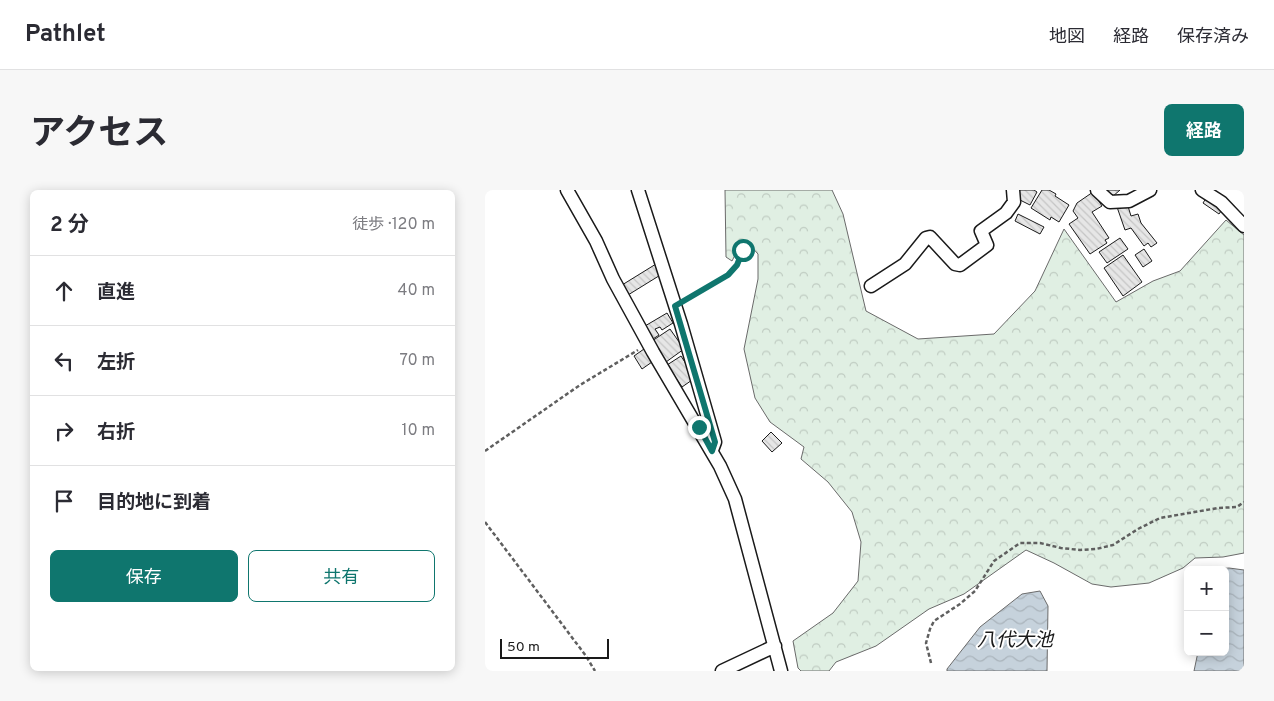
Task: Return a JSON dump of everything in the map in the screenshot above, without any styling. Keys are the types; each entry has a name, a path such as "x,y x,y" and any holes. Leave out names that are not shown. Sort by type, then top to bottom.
{"street":[{"path":"567,190 596,241 613,279 649,344 712,451 735,499 781,671"},
{"path":"638,190 715,442 712,451"},
{"path":"871,286 905,264 926,238 930,237 955,264 960,265 987,245 981,231 1007,213 1014,202 1013,190"},
{"path":"1097,190 1110,202 1129,201 1150,190"},
{"path":"1202,190 1221,202 1244,226"},
{"path":"722,671 775,646"}],"path":[{"path":"675,306 728,275 737,265 743,250"},
{"path":"485,451 580,385 649,344"},
{"path":"931,663 927,643 930,629 935,621 975,591 994,561 1020,543 1040,543 1080,550 1113,546 1138,529 1160,518 1218,508 1237,507 1244,502"},
{"path":"485,522 586,656 595,671"}],"green space":[{"path":"725,190 832,190 843,214 866,311 918,339 994,334 1035,291 1064,229 1116,302 1153,281 1180,271 1226,220 1244,235 1244,553 1223,557 1195,558 1183,568 1149,583 1111,587 1092,584 1026,550 964,594 929,609 876,646 836,662 829,671 801,671 798,668 793,641 833,613 858,581 861,542 852,512 828,482 801,459 804,447 770,422 755,398 744,349 758,279 758,254 747,242 738,249 732,261 726,257"}],"water":[{"path":"1229,568 1244,570 1244,671 1194,671 1197,656 1229,656"},
{"name":"八代大池","path":"1040,591 1048,606 1047,671 947,671 980,627 1022,594"}],"building":[{"path":"1019,190 1034,190 1037,192 1030,205 1016,198"},
{"path":"1042,190 1049,190 1069,205 1059,222 1051,217 1050,220 1031,208"},
{"path":"1106,190 1120,190 1112,197"},
{"path":"1093,192 1102,206 1092,212 1109,238 1105,240 1107,243 1090,254 1069,224 1078,218 1073,211 1077,203"},
{"path":"1208,195 1224,207 1219,214 1203,203"},
{"path":"1127,203 1131,216 1138,214 1141,223 1157,243 1151,247 1148,243 1144,246 1131,228 1125,230 1117,207"},
{"path":"1018,214 1044,227 1040,234 1015,221"},
{"path":"1120,238 1128,249 1107,263 1099,252"},
{"path":"1144,249 1152,261 1143,267 1135,255"},
{"path":"1123,255 1142,282 1123,296 1104,268"},
{"path":"656,264 662,274 628,295 622,285"},
{"path":"667,313 673,323 662,330 660,327 655,329 659,335 653,339 645,326"},
{"path":"670,329 684,349 666,362 652,341"},
{"path":"644,349 652,362 642,369 634,356"},
{"path":"681,356 695,378 682,387 667,365"},
{"path":"771,432 782,443 772,452 762,441"}],"route":[{"path":"699,427 712,451 715,442 675,306 728,275 737,265 743,250"}]}
